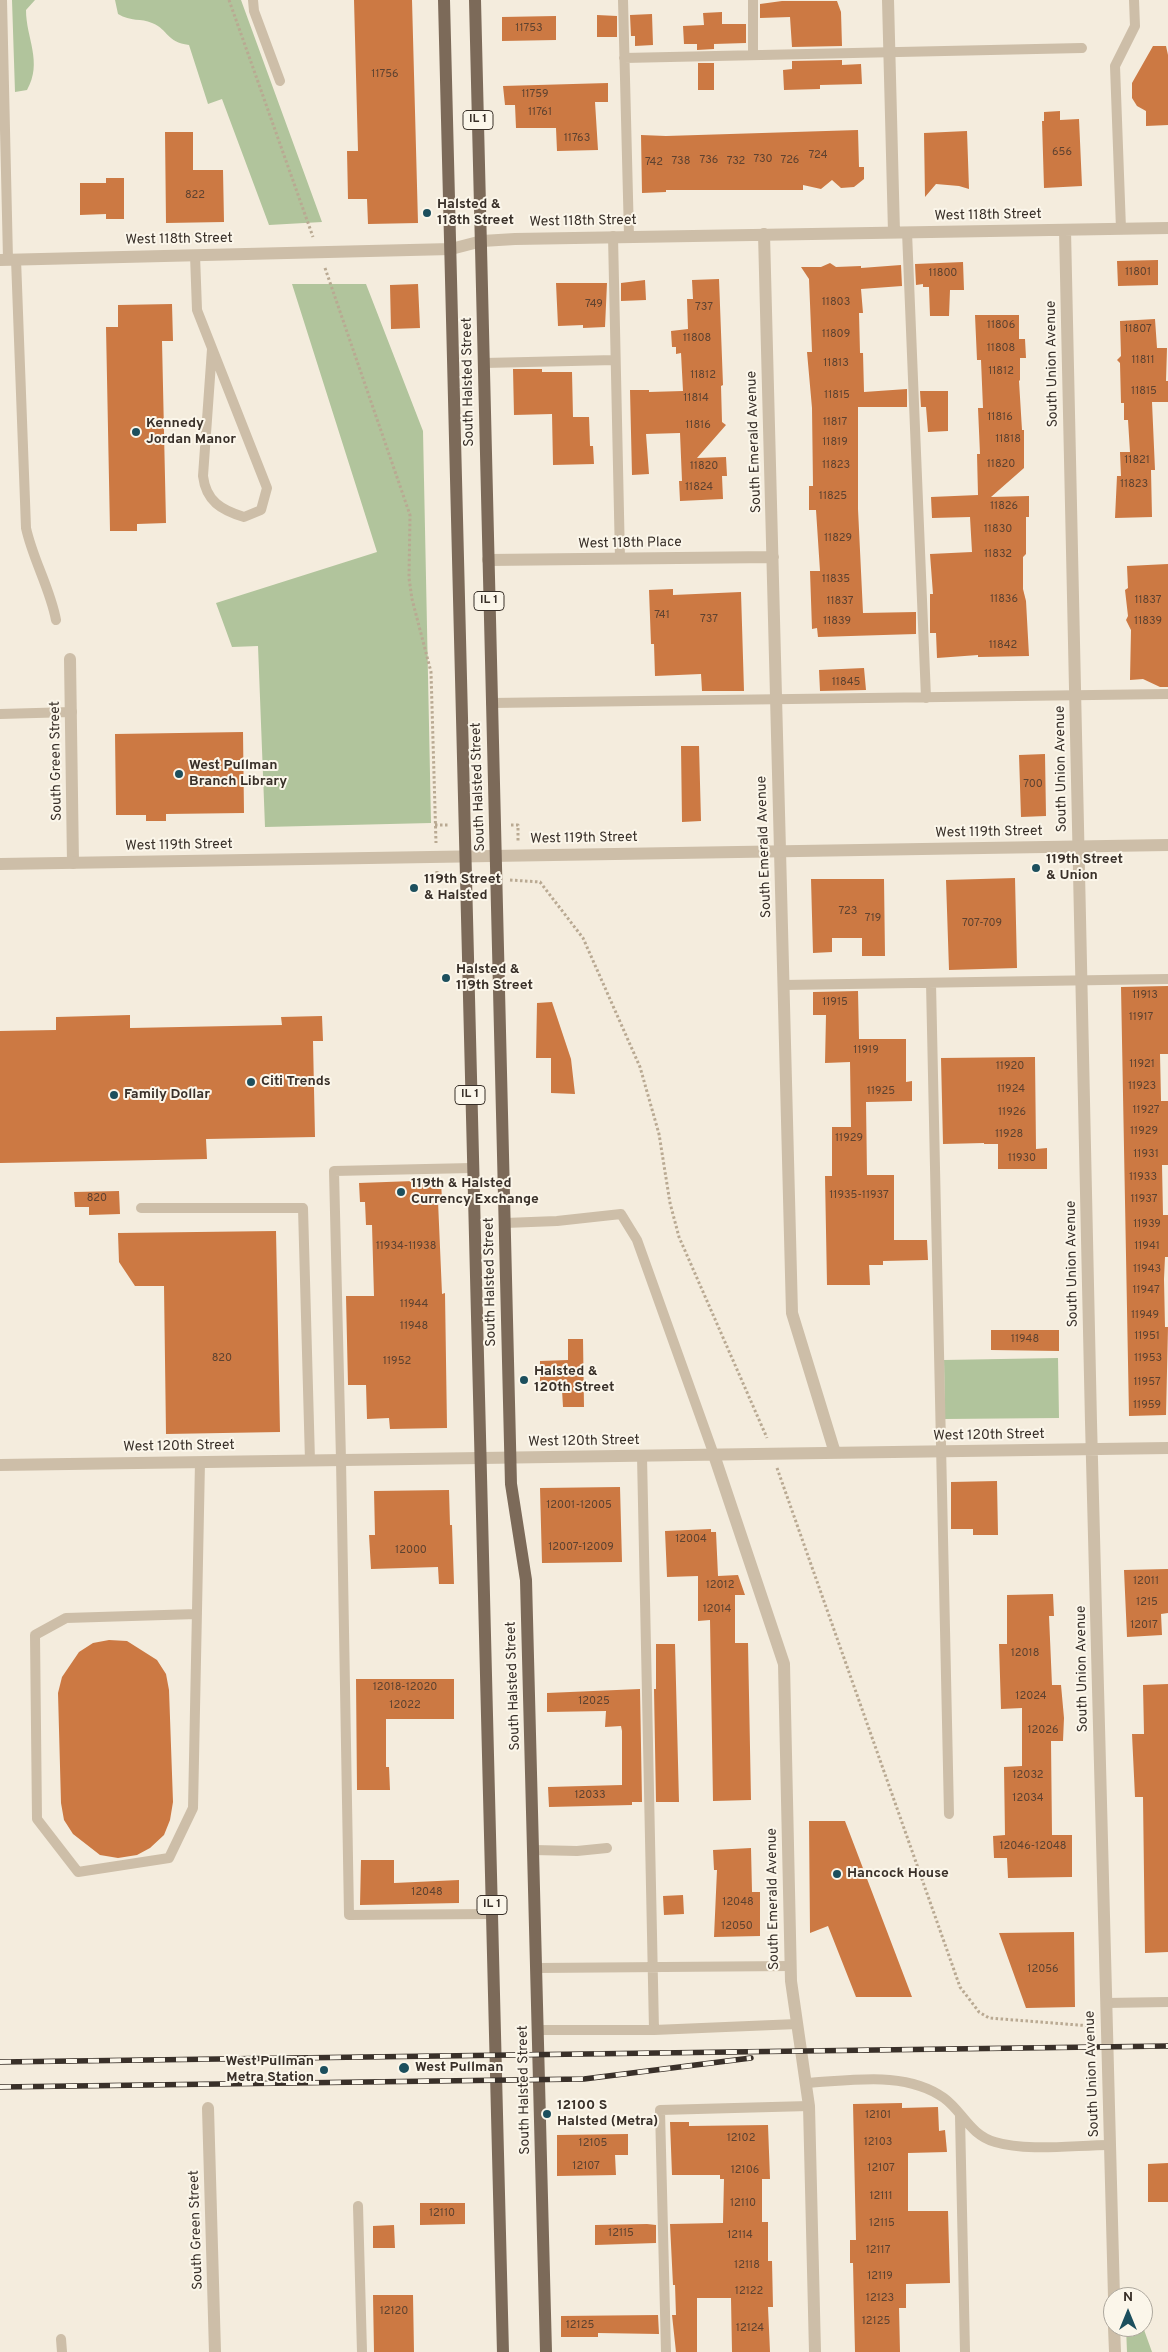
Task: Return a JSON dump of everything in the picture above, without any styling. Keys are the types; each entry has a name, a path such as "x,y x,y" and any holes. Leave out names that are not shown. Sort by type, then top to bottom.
{"main road":[{"name":"South Halsted Street","path":"444,0 503,2352"},
{"name":"South Halsted Street","path":"475,0 510,1458 511,1484 526,1580 538,1968 546,2352"}],"street":[{"path":"888,0 889,52 901,232"},
{"name":"West 118th Street","path":"8,259 451,250 482,240 613,236 1168,228"},
{"name":"South Union Avenue","path":"1065,230 1092,1449 1114,2287"},
{"name":"South Emerald Avenue","path":"764,234 792,1313 835,1453"},
{"name":"West 118th Place","path":"488,560 773,557"},
{"name":"South Green Street","path":"70,659 73,862"},
{"name":"West 119th Street","path":"0,864 1168,845"},
{"name":"West 120th Street","path":"0,1464 1168,1448"},
{"name":"South Emerald Avenue","path":"714,1455 784,1664 791,1966 809,2106 815,2352"},
{"name":"South Green Street","path":"208,2108 215,2352"},
{"path":"1114,2337 1115,2352"}],"lane":[{"path":"2,0 8,259 26,528 31,551 52,597 56,620"},
{"path":"253,0 254,11 280,81"},
{"path":"623,0 629,236"},
{"path":"753,0 753,55"},
{"path":"1121,229 1115,66 1135,26 1134,0"},
{"path":"624,58 1082,48"},
{"path":"901,232 926,698"},
{"path":"613,236 620,559"},
{"path":"195,255 198,310 267,488 261,510 244,517 219,506 209,498 204,488 203,476 212,349"},
{"path":"484,363 615,360"},
{"path":"491,703 776,701 1168,694"},
{"path":"0,714 72,712"},
{"path":"784,985 1168,980"},
{"path":"931,983 949,1814"},
{"path":"472,1168 334,1171 349,1915 492,1914"},
{"path":"141,1208 303,1208 310,1461"},
{"path":"505,1224 557,1222 620,1214 637,1240 714,1455"},
{"path":"642,1456 654,2030"},
{"path":"197,1614 66,1618 35,1636 37,1819 78,1872 169,1858 193,1808 197,1614 200,1462"},
{"path":"534,1850 577,1851 607,1848"},
{"path":"538,1968 791,1966"},
{"path":"1106,2003 1168,2002"},
{"path":"539,2030 654,2030 797,2024"},
{"path":"806,2083 891,2080 910,2082 945,2099 974,2131 996,2142 1016,2146 1110,2145"},
{"path":"666,2352 660,2110 809,2106"},
{"path":"960,2116 965,2352"},
{"path":"358,2206 362,2352"},
{"path":"61,2339 62,2352"}],"path":[{"path":"229,0 311,232"},
{"path":"329,278 410,515 410,585 421,637 431,672 435,825"},
{"path":"517,880 540,882 574,923 583,938 626,1032 650,1097 659,1134 670,1203 679,1237 762,1424"},
{"path":"780,1478 960,1987 979,2012 989,2018 1107,2027"},
{"path":"424,2068 468,2067"}],"green space":[{"path":"12,0 35,0 26,10 34,60 32,80 27,90 15,92"},
{"path":"115,0 241,0 322,222 269,225 222,99 208,104 189,45 172,39 162,29 152,23 127,18 118,14"},
{"path":"292,284 366,284 423,431 431,823 265,827 258,646 232,647 216,603 377,552"},
{"path":"1058,1358 1059,1418 945,1419 944,1360"},
{"path":"1126,2337 1147,2337 1152,2352 1127,2352"}],"building":[{"path":"354,0 412,0 418,223 368,224 367,199 348,199 347,151 358,151"},
{"path":"782,1 837,1 841,12 842,46 792,47 790,17 760,18 760,4"},
{"path":"722,12 722,24 746,24 746,43 714,44 714,49 697,50 697,44 684,44 683,26 704,25 703,13"},
{"path":"652,14 653,45 635,46 635,36 631,36 630,15"},
{"path":"597,15 617,16 617,37 597,37"},
{"path":"556,16 556,40 502,41 502,17"},
{"path":"1153,46 1166,46 1168,55 1168,125 1146,126 1146,111 1137,106 1132,98 1132,83"},
{"path":"842,60 842,65 861,64 862,84 820,85 820,89 784,90 783,70 792,69 792,61"},
{"path":"698,63 714,63 714,90 698,90"},
{"path":"608,83 608,102 595,102 598,150 557,151 556,128 516,128 515,105 505,105 503,86"},
{"path":"1060,111 1060,120 1079,119 1082,186 1044,188 1042,121 1044,121 1044,112"},
{"path":"858,130 859,167 864,167 864,179 854,187 841,188 832,180 821,189 803,185 803,190 666,190 666,192 642,193 641,135 666,136"},
{"path":"967,131 969,189 936,184 925,197 924,133"},
{"path":"165,132 193,132 193,170 223,170 224,222 166,223"},
{"path":"106,178 124,178 124,219 106,219 106,214 80,215 80,183 106,183"},
{"path":"1158,260 1158,285 1118,286 1117,261"},
{"path":"963,262 964,290 950,290 949,316 930,316 929,287 923,287 923,284 916,285 915,264"},
{"path":"830,263 836,267 861,266 861,268 901,265 902,286 861,289 863,313 859,313 860,353 863,353 864,392 907,389 907,407 858,407 858,509 863,613 916,612 916,634 818,637 817,628 812,629 810,571 820,571 816,510 809,510 809,486 813,486 812,408 807,352 812,352 809,279 801,267 821,267"},
{"path":"719,279 723,385 721,386 722,422 726,425 697,458 726,457 727,476 722,476 723,499 680,501 679,481 682,481 680,433 646,434 649,474 632,475 630,390 649,390 649,392 683,391 681,353 676,354 676,347 672,347 671,331 688,329 687,299 693,299 692,280"},
{"path":"645,280 646,300 621,301 621,283"},
{"path":"556,283 607,283 605,327 583,328 583,325 558,326"},
{"path":"418,284 420,328 391,329 390,285"},
{"name":"Kennedy Jordan Manor","path":"172,304 173,341 162,341 166,523 137,524 137,531 110,531 106,327 118,327 118,305"},
{"path":"975,315 1019,315 1019,339 1025,339 1026,358 1020,358 1019,381 1022,430 1024,430 1024,468 991,497 1029,496 1029,517 1026,517 1026,554 1023,557 1023,589 1026,601 1029,656 978,657 978,655 937,658 936,633 930,633 930,594 933,594 930,554 972,552 970,517 932,518 931,497 978,495 977,454 980,454 978,408 983,408 981,360 977,360"},
{"path":"1155,319 1157,348 1167,348 1166,381 1168,381 1168,402 1152,402 1155,470 1151,470 1152,517 1115,518 1117,476 1121,476 1120,452 1130,452 1128,420 1124,420 1124,403 1121,403 1120,363 1117,360 1121,356 1120,321"},
{"path":"513,369 542,369 542,372 572,372 573,417 589,417 590,446 593,446 594,464 553,465 552,414 514,415"},
{"path":"920,391 948,391 948,431 928,432 926,407 921,407"},
{"path":"1168,564 1168,687 1160,687 1143,679 1130,680 1131,630 1126,620 1128,616 1125,590 1128,588 1127,566"},
{"path":"673,589 673,595 741,592 744,691 702,691 701,674 655,676 654,644 651,644 649,590"},
{"path":"864,668 866,690 820,691 819,670"},
{"name":"West Pullman Branch Library","path":"243,732 244,813 166,814 166,821 146,821 146,815 116,815 115,734"},
{"path":"681,746 699,746 701,821 682,822"},
{"path":"1045,754 1046,816 1021,817 1019,755"},
{"path":"1015,878 1017,968 949,970 946,880"},
{"path":"811,879 884,879 885,956 862,956 862,938 832,938 832,952 813,953"},
{"path":"1168,986 1168,1054 1160,1054 1161,1101 1168,1101 1168,1165 1162,1165 1163,1215 1168,1215 1168,1257 1165,1257 1164,1279 1165,1327 1168,1327 1166,1415 1129,1416 1121,987"},
{"path":"858,991 859,1039 906,1039 906,1082 912,1081 912,1101 866,1102 867,1175 894,1175 894,1240 927,1240 928,1260 883,1261 883,1265 869,1265 870,1285 827,1285 825,1176 832,1176 832,1127 851,1127 850,1062 825,1063 826,1015 813,1015 813,992"},
{"path":"552,1002 571,1059 575,1094 551,1093 551,1058 536,1058 537,1003"},
{"path":"130,1015 130,1028 282,1025 281,1017 322,1016 323,1041 313,1041 315,1137 206,1139 207,1159 0,1163 0,1031 56,1030 56,1017"},
{"path":"1035,1057 1036,1149 1047,1148 1047,1169 998,1169 998,1144 943,1144 941,1058"},
{"path":"441,1180 442,1201 438,1201 442,1294 445,1293 447,1428 390,1429 389,1418 367,1419 366,1385 348,1385 346,1296 374,1296 372,1225 366,1225 365,1202 360,1202 359,1183"},
{"path":"119,1191 120,1214 89,1215 89,1207 75,1207 74,1192"},
{"path":"276,1231 280,1432 166,1434 164,1286 135,1286 119,1262 118,1233"},
{"path":"991,1330 1059,1330 1059,1351 991,1350"},
{"path":"568,1339 583,1339 584,1407 563,1407 562,1390 540,1390 540,1361 568,1360"},
{"path":"997,1481 998,1535 973,1535 973,1529 951,1529 951,1482"},
{"path":"620,1487 622,1562 542,1563 540,1488"},
{"path":"449,1490 454,1584 439,1584 438,1567 371,1569 369,1535 375,1535 374,1491"},
{"path":"711,1529 711,1532 716,1532 718,1576 738,1575 745,1595 735,1595 735,1643 748,1643 751,1800 713,1801 710,1620 698,1621 698,1576 667,1577 665,1531"},
{"path":"1168,1569 1168,1613 1161,1614 1162,1635 1127,1637 1124,1570"},
{"path":"1053,1594 1054,1616 1049,1616 1052,1685 1061,1685 1064,1718 1063,1741 1051,1741 1052,1835 1072,1835 1072,1877 1008,1878 1007,1858 994,1858 993,1836 1005,1835 1004,1767 1022,1766 1022,1708 1001,1709 999,1644 1007,1644 1007,1595"},
{"path":"109,1640 127,1641 157,1660 166,1674 169,1690 173,1802 170,1820 164,1835 150,1848 137,1855 118,1858 100,1855 73,1834 64,1820 61,1803 58,1693 62,1677 79,1652 93,1643"},
{"path":"656,1644 675,1644 679,1802 656,1802 654,1689 656,1689"},
{"path":"356,1679 454,1679 454,1719 386,1719 386,1767 389,1767 390,1790 357,1790"},
{"path":"1168,1684 1168,1952 1145,1953 1143,1797 1135,1797 1132,1734 1144,1734 1143,1685"},
{"path":"640,1689 642,1802 632,1802 632,1805 549,1807 548,1787 622,1785 622,1731 621,1726 605,1727 606,1711 547,1712 547,1693"},
{"name":"Hancock House","path":"809,1821 845,1821 912,1997 856,1997 828,1926 810,1933"},
{"path":"751,1848 752,1892 760,1892 760,1936 714,1937 717,1870 714,1870 713,1850"},
{"path":"361,1860 394,1860 394,1883 459,1880 459,1903 360,1905"},
{"path":"683,1895 684,1914 664,1915 663,1896"},
{"path":"1074,1932 1075,2007 1026,2008 999,1933"},
{"path":"902,2103 902,2108 938,2107 939,2131 945,2130 947,2152 908,2153 908,2211 948,2211 950,2283 906,2284 906,2308 899,2308 900,2352 855,2352 853,2263 850,2263 850,2240 856,2240 853,2104"},
{"path":"670,2122 689,2122 689,2126 768,2125 770,2179 762,2179 762,2222 768,2222 768,2261 772,2261 773,2307 768,2307 770,2352 732,2352 731,2298 697,2298 697,2352 676,2352 672,2315 676,2315 670,2224 723,2223 724,2179 720,2179 720,2175 672,2175"},
{"path":"628,2134 628,2155 615,2155 616,2175 557,2176 557,2135"},
{"path":"1168,2163 1168,2202 1148,2202 1148,2164"},
{"path":"420,2203 465,2203 465,2224 420,2225"},
{"path":"394,2225 395,2248 373,2248 373,2226"},
{"path":"595,2225 656,2225 656,2243 595,2245"},
{"path":"373,2295 413,2295 414,2352 374,2352"},
{"path":"658,2315 659,2334 598,2333 598,2337 561,2337 561,2316"}],"railway":[{"path":"0,2062 1168,2046"},
{"path":"0,2087 584,2079 751,2058"}],"place":[{"name":"Halsted & 118th Street","path":"427,213"},
{"name":"Kennedy Jordan Manor","path":"136,432"},
{"name":"West Pullman Branch Library","path":"179,774"},
{"name":"119th Street & Union","path":"1036,868"},
{"name":"119th Street & Halsted","path":"414,888"},
{"name":"Halsted & 119th Street","path":"446,978"},
{"name":"Citi Trends","path":"251,1082"},
{"name":"Family Dollar","path":"114,1095"},
{"name":"119th & Halsted Currency Exchange","path":"401,1192"},
{"name":"Halsted & 120th Street","path":"524,1380"},
{"name":"Hancock House","path":"837,1874"},
{"name":"West Pullman","path":"404,2068"},
{"name":"West Pullman Metra Station","path":"324,2070"},
{"name":"12100 S Halsted (Metra)","path":"547,2114"}]}
